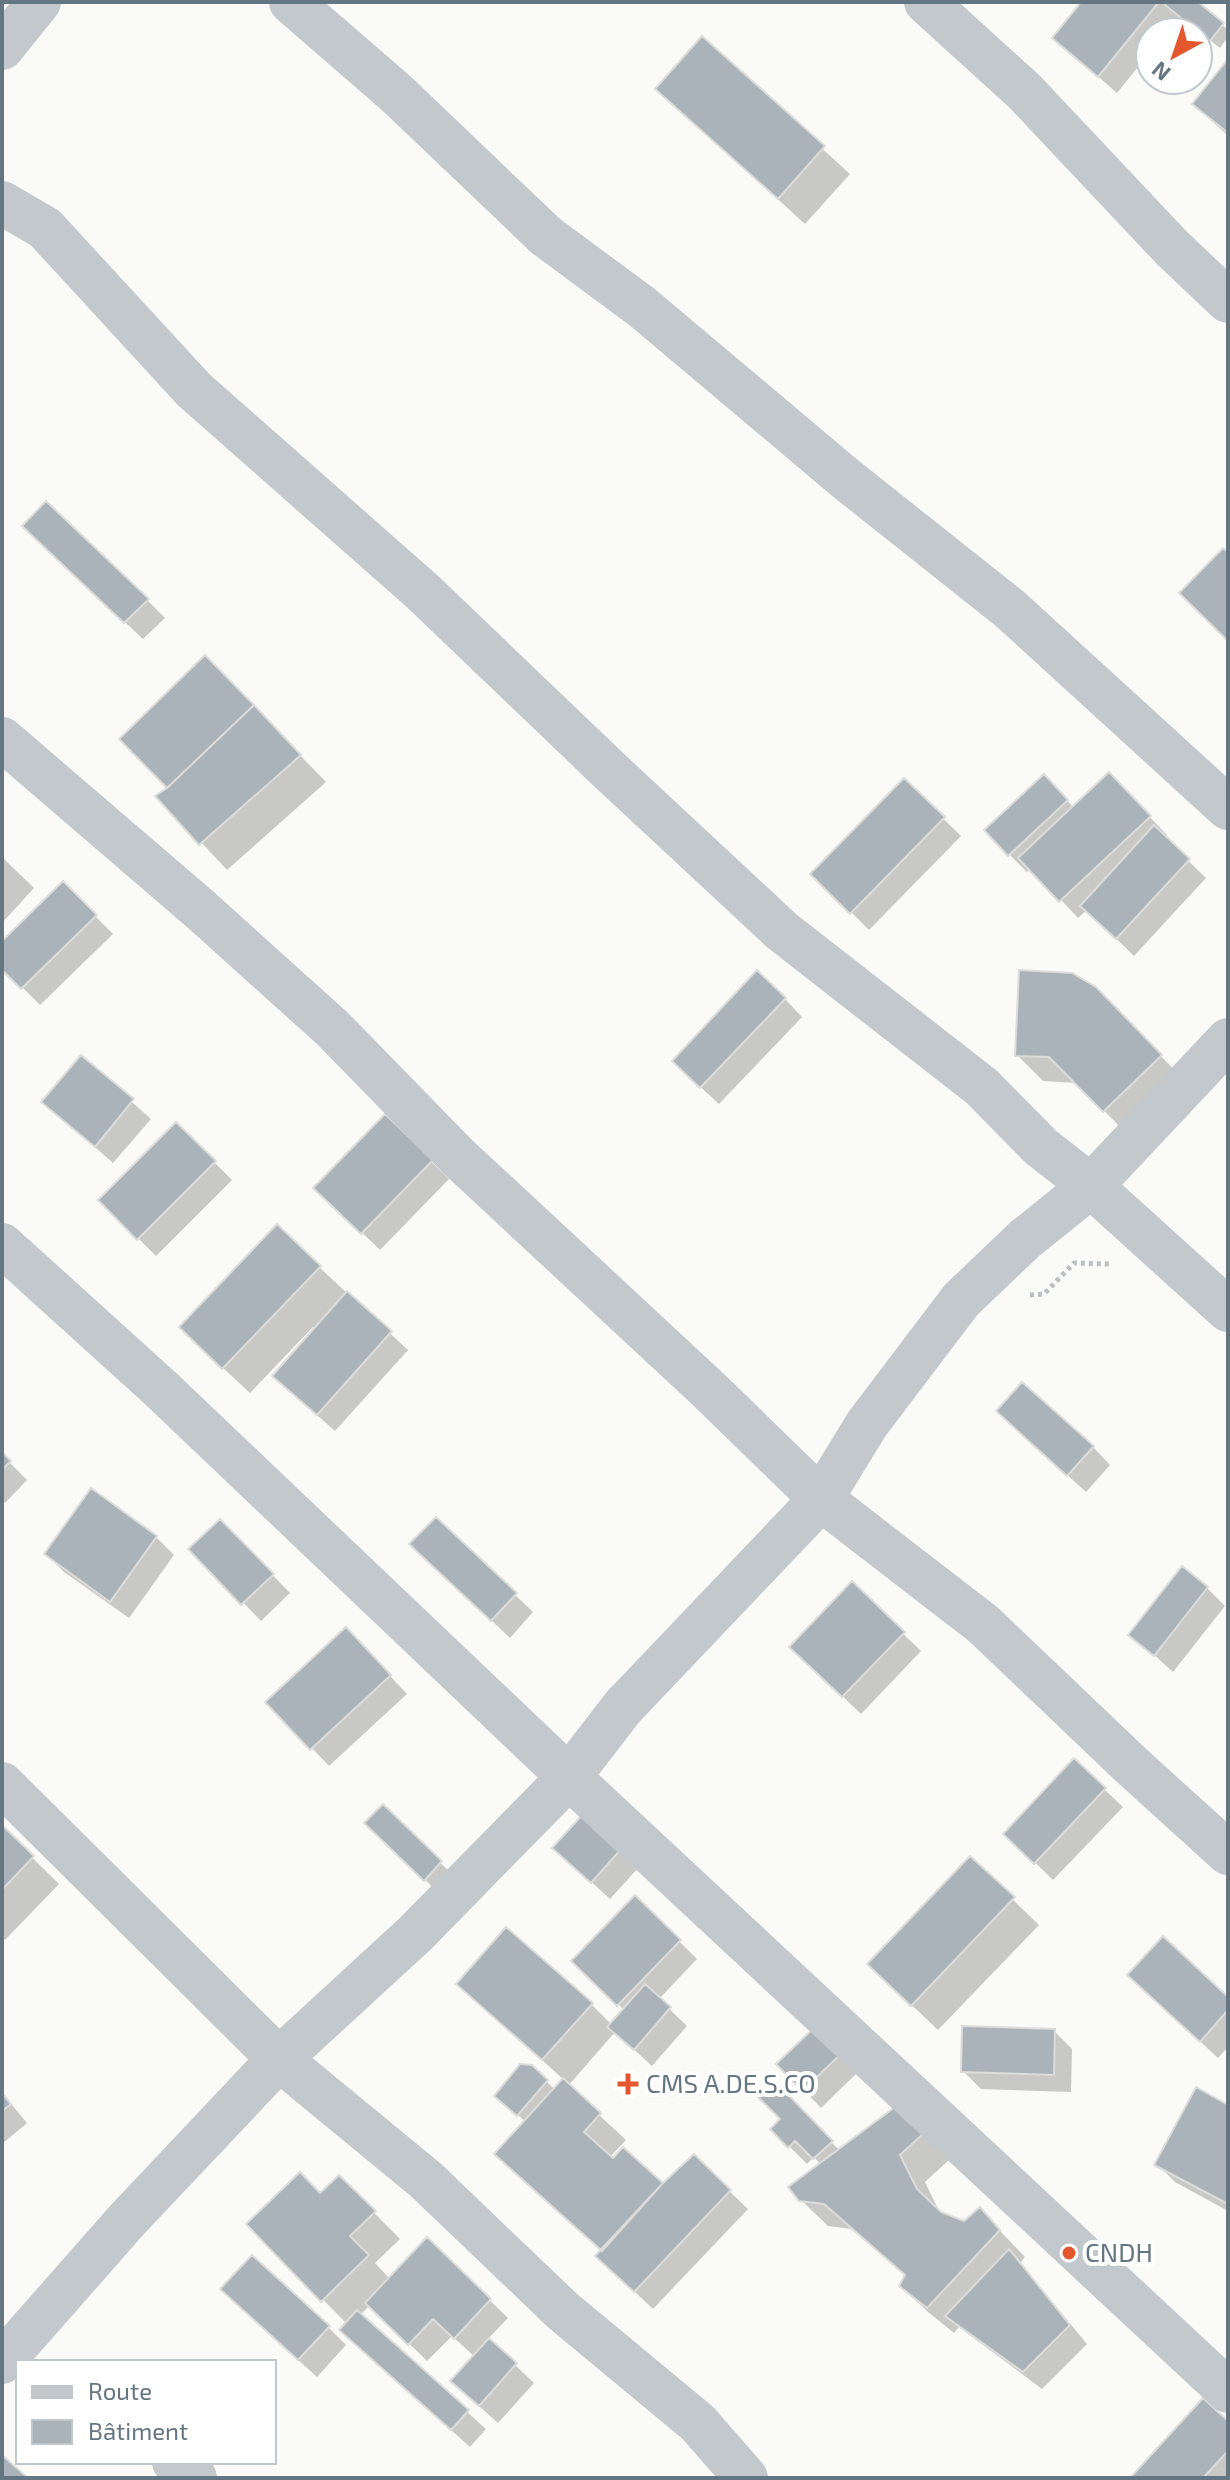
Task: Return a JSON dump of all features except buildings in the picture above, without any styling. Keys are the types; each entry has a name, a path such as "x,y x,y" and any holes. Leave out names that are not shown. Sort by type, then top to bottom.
{"street":[{"path":"2,48 39,2"},
{"path":"291,2 396,93 546,236 642,307 845,478 1010,609 1228,808"},
{"path":"926,2 1025,92 1172,248 1228,301"},
{"path":"2,203 45,228 194,390 423,592 782,931 982,1087 1041,1147 1091,1186 1228,1310"},
{"path":"2,739 201,910 332,1028 457,1156 710,1391 821,1499 983,1624 1228,1853"},
{"path":"19,2345 127,2220 279,2059 415,1934 569,1777 623,1707 821,1499 867,1424 961,1300 1025,1239 1091,1186 1228,1040"},
{"path":"2,1245 160,1388 569,1777 1228,2391"},
{"path":"2,1784 279,2059 426,2180 563,2311 698,2423 746,2478"},
{"path":"177,2464 195,2478"}],"path":[{"path":"1026,1296 1044,1294 1074,1263 1115,1264"}],"place":[{"name":"CMS A.DE.S.CO","path":"628,2084"},
{"name":"CNDH","path":"1069,2253"}]}
